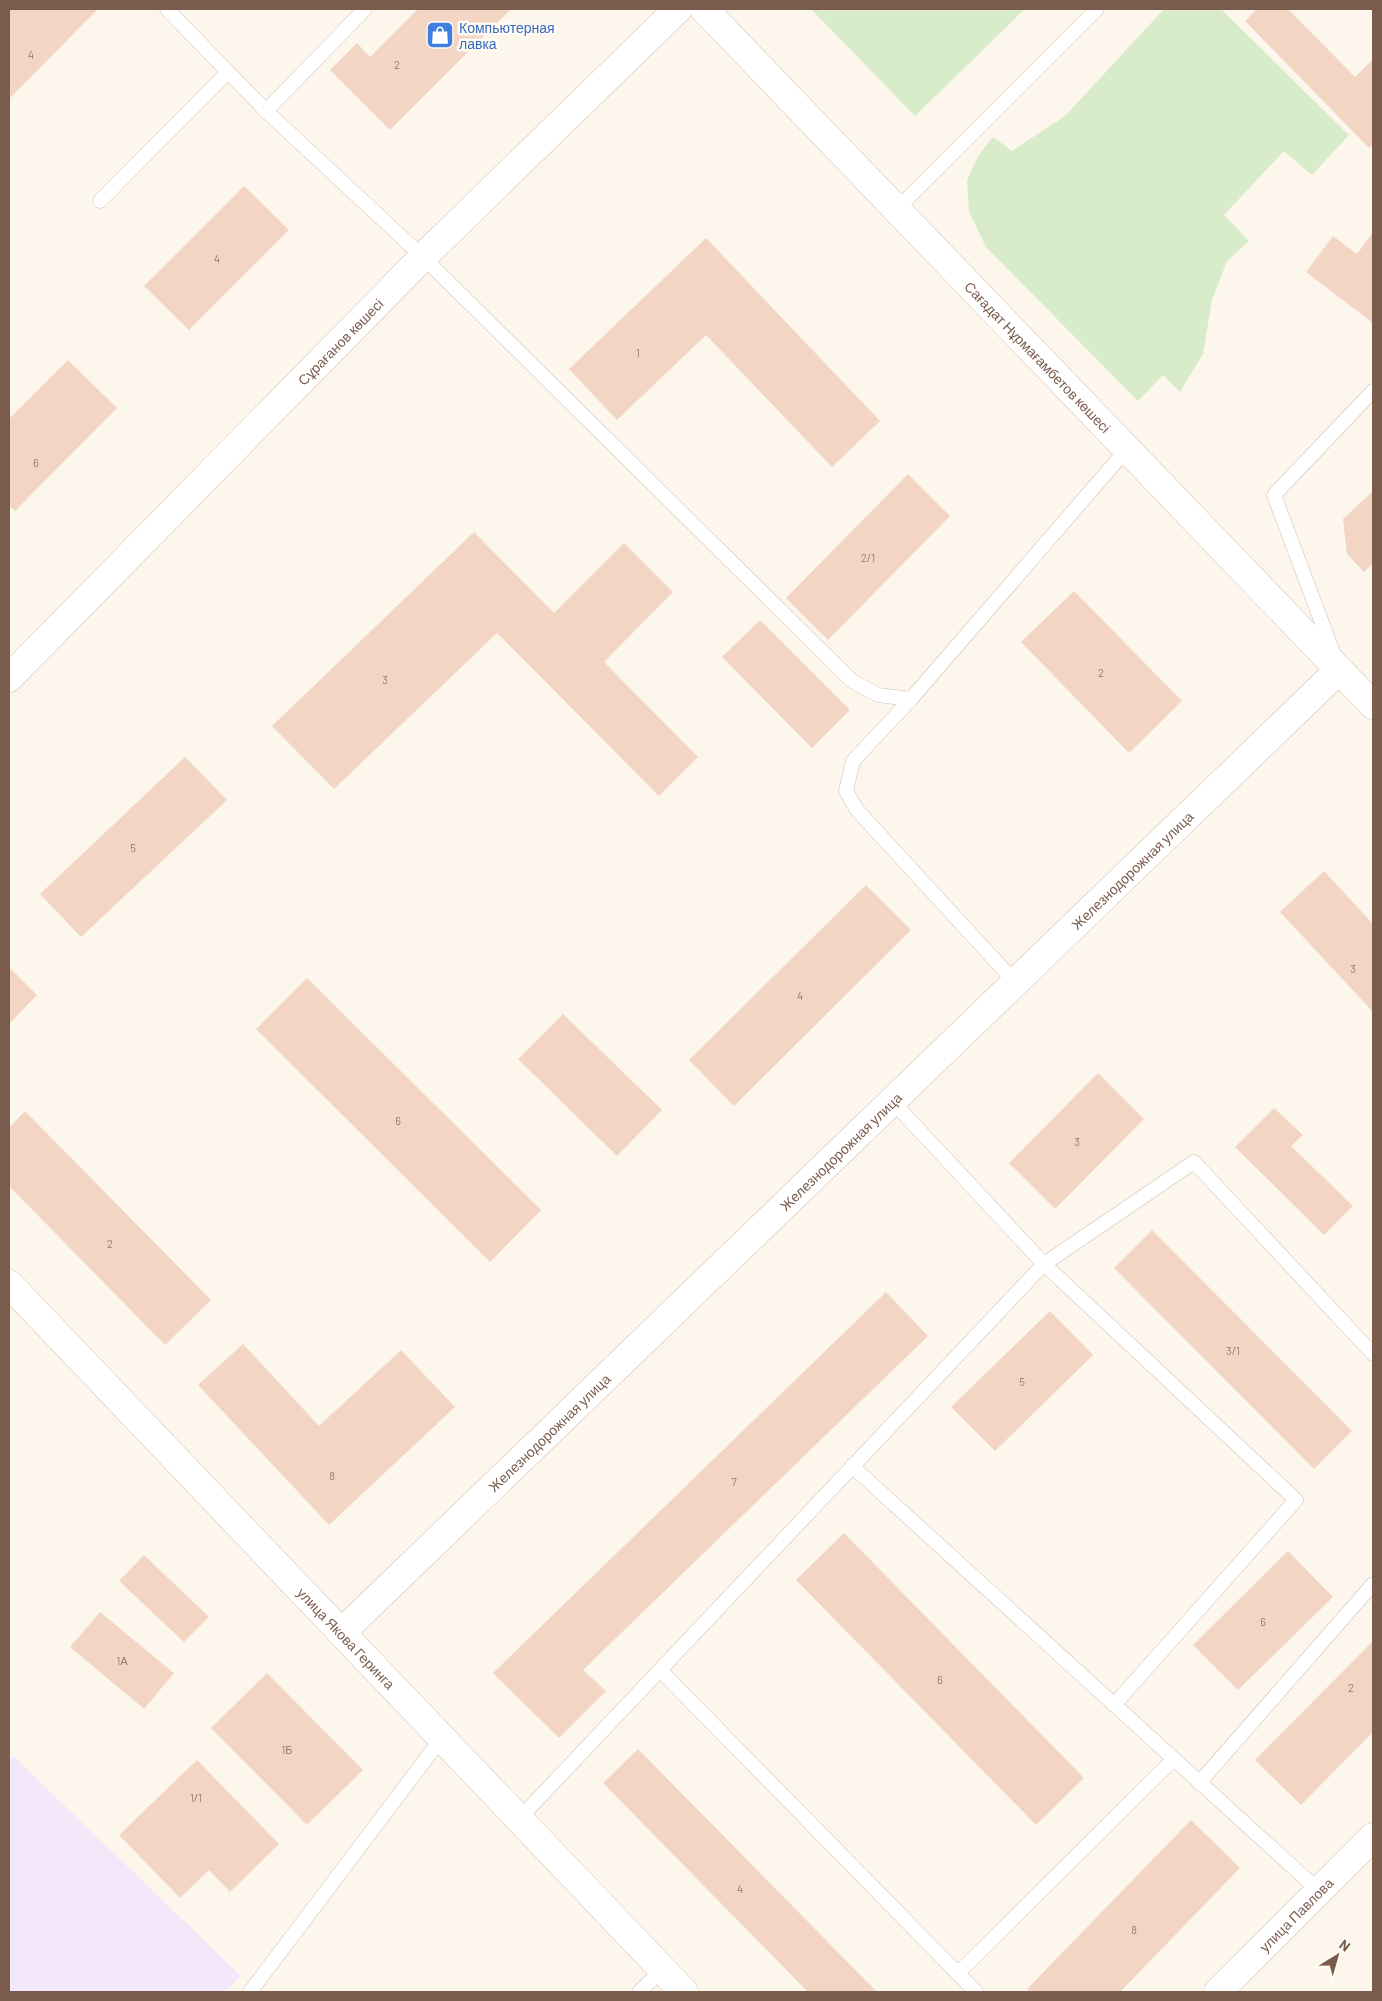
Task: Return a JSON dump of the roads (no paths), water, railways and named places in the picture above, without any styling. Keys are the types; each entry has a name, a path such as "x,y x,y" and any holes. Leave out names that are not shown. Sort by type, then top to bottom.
{"street":[{"name":"Сұрағанов көшесі","path":"9,678 423,257 678,9"},
{"name":"Сағадат Нұрмағамбетов көшесі","path":"704,9 1373,705"},
{"name":"Железнодорожная улица","path":"341,1633 1339,670"},
{"name":"улица Якова Геринга","path":"9,1284 684,1992"},
{"name":"улица Павлова","path":"1218,1992 1373,1837"}],"lane":[{"path":"167,9 266,111 423,257 852,681 878,695 911,699"},
{"path":"266,111 365,9"},
{"path":"897,209 1097,9"},
{"path":"100,201 228,72"},
{"path":"1339,670 1274,495 1373,392"},
{"path":"1015,982 857,810 846,791 853,761 911,699 1127,449"},
{"path":"892,1101 1044,1264 1296,1500 1114,1704"},
{"path":"519,1819 1044,1264 1194,1162 1373,1354"},
{"path":"852,1466 1318,1890"},
{"path":"1199,1783 1373,1584"},
{"path":"660,1670 976,1992"},
{"path":"250,1992 441,1739"},
{"path":"958,1973 1174,1759"},
{"path":"639,1992 662,1970"}],"place":[{"name":"Компьютерная лавка","path":"440,35"}]}
